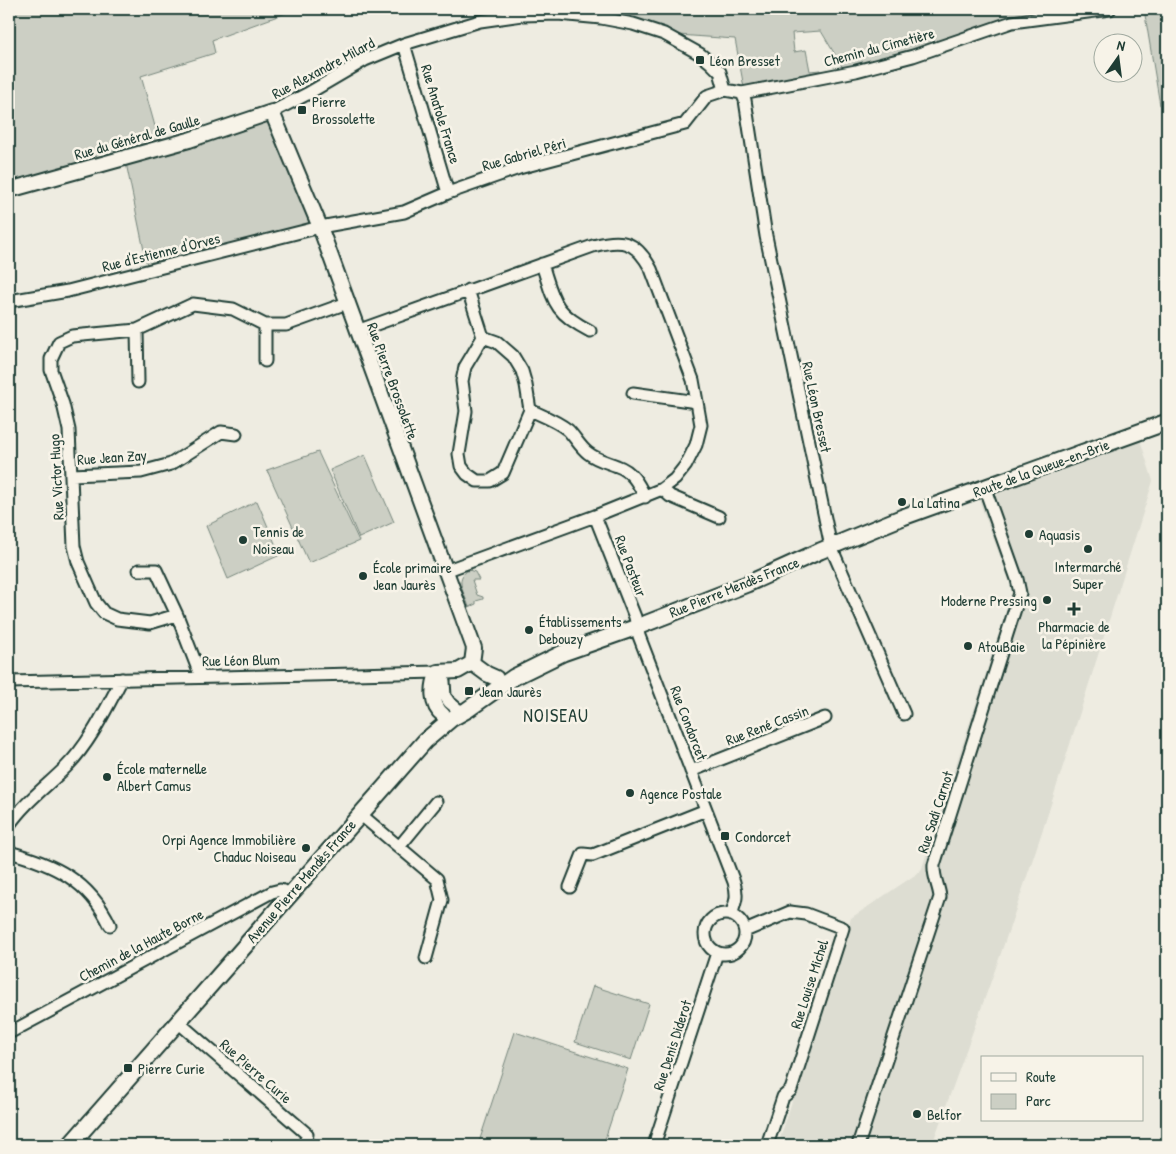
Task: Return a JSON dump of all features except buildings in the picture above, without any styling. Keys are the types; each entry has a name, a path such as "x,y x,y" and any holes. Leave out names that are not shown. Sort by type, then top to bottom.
{"main road":[{"name":"Route de la Queue-en-Brie","path":"831,547 903,517 1167,422"},
{"name":"Rue Pierre Mendès France","path":"637,626 747,584 831,547"},
{"name":"Avenue Pierre Mendès France","path":"452,714 467,710 514,677 563,653 637,626"},
{"name":"Avenue Pierre Mendès France","path":"70,1145 425,740 452,714 496,678 551,653 563,653"}],"street":[{"name":"Chemin du Cimetière","path":"742,93 856,71 913,56 1012,22 1110,9"},
{"name":"Rue Alexandre Milard","path":"272,112 365,60 404,44 494,18 522,15 558,14 601,18 633,24 679,42 700,54 720,72 724,90"},
{"name":"Rue Anatole France","path":"404,44 448,193"},
{"path":"724,90 742,93"},
{"name":"Rue Gabriel Péri","path":"320,227 404,212 448,193 519,168 685,124 707,96 724,90"},
{"name":"Rue Léon Bresset","path":"742,93 745,100 768,243 831,547 904,714"},
{"name":"Rue du Général de Gaulle","path":"9,190 189,140 272,112"},
{"name":"Rue Pierre Brossolette","path":"272,112 320,227 474,648 472,663"},
{"name":"Rue d'Estienne d'Orves","path":"9,301 68,291 320,227"},
{"path":"357,331 468,290 612,241 630,245 643,254 651,269 693,380 701,425 696,444 686,465 675,479 662,489 645,497 445,571"},
{"path":"542,264 556,307 572,322 590,332"},
{"path":"468,290 483,337 465,367 462,381 466,411 459,454 461,466 467,474 478,481 490,481 503,474 530,410 522,371 513,356 497,342 483,337"},
{"name":"Rue Victor Hugo","path":"177,615 150,623 117,620 104,613 96,603 78,562 74,546 69,430 64,404 51,370 51,359 59,342 72,336 138,330 193,304 232,309 265,325 286,325 347,303"},
{"path":"265,325 265,361"},
{"path":"138,330 138,382"},
{"path":"633,393 697,402"},
{"path":"530,410 556,421 569,431 580,446 590,454 619,466 629,473 636,480 645,497"},
{"name":"Rue Jean Zay","path":"72,475 141,472 172,464 221,432 236,434"},
{"name":"Rue Sadi Carnot","path":"858,1145 940,897 940,889 933,873 934,865 1020,593 1017,579 985,488"},
{"path":"662,489 670,496 719,517"},
{"name":"Rue Pasteur","path":"595,516 637,626"},
{"path":"139,570 156,570 177,615 201,677"},
{"name":"Rue Condorcet","path":"637,626 639,636 737,893 731,914"},
{"path":"472,663 496,678"},
{"name":"Rue Léon Blum","path":"9,682 438,672 458,671 472,663"},
{"path":"438,672 433,682 433,694 437,711 452,714"},
{"path":"9,825 38,791 67,766 92,733 122,679"},
{"name":"Rue René Cassin","path":"691,771 825,718"},
{"path":"399,847 436,802"},
{"path":"570,887 582,854 593,855 706,810"},
{"path":"360,814 436,879 442,900 426,958"},
{"path":"9,852 33,858 65,873 83,887 103,911 110,925"},
{"name":"Chemin de la Haute Borne","path":"9,1033 272,892 280,890 290,893"},
{"name":"Rue Louise Michel","path":"745,931 790,912 806,914 843,928 791,1090 782,1097 766,1145"},
{"path":"731,914 740,921 745,931 742,945 732,954 718,953 711,950 707,944 704,931 707,924 717,915 731,914"},
{"name":"Rue Denis Diderot","path":"654,1145 718,953"},
{"name":"Rue Pierre Curie","path":"178,1022 307,1134 305,1145"}],"shaded area":[{"path":"1137,430 1153,481 1046,820 1000,956 932,1145 778,1145 851,918 921,871 1013,591 973,484"}],"green space":[{"path":"9,9 297,9 212,40 215,53 141,76 161,148 272,112 320,227 148,270 125,158 9,190"},
{"path":"558,9 1110,9 1012,22 846,73 821,31 792,33 794,52 806,50 810,71 820,70 821,78 745,93 735,39 664,34"},
{"path":"1144,9 1167,9 1167,103 1160,105"},
{"path":"318,452 359,541 309,563 267,470"},
{"path":"365,455 394,522 359,538 330,470"},
{"name":"Tennis de Noiseau","path":"257,501 280,555 228,579 206,526"},
{"path":"469,570 475,572 479,580 472,580 477,595 483,597 483,599 476,601 476,604 469,607 461,587 461,582 464,573"},
{"path":"593,986 649,1004 631,1060 575,1042"},
{"path":"515,1032 628,1069 603,1145 478,1145"}],"place":[{"name":"Léon Bresset","path":"700,60"},
{"name":"Pierre Brossolette","path":"302,110"},
{"name":"La Latina","path":"902,502"},
{"name":"Aquasis","path":"1029,534"},
{"name":"Tennis de Noiseau","path":"243,540"},
{"name":"Intermarché Super","path":"1088,549"},
{"name":"École primaire Jean Jaurès","path":"363,576"},
{"name":"Moderne Pressing","path":"1047,600"},
{"name":"Pharmacie de la Pépinière","path":"1074,609"},
{"name":"Établissements Debouzy","path":"529,630"},
{"name":"AtouBaie","path":"968,646"},
{"name":"Jean Jaurès","path":"469,691"},
{"name":"École maternelle Albert Camus","path":"107,777"},
{"name":"Agence Postale","path":"630,793"},
{"name":"Condorcet","path":"725,836"},
{"name":"Orpi Agence Immobilière Chaduc Noiseau","path":"306,848"},
{"name":"Pierre Curie","path":"128,1068"},
{"name":"Belfor","path":"917,1114"}],"district":[{"name":"NOISEAU","path":"556,715"}]}
